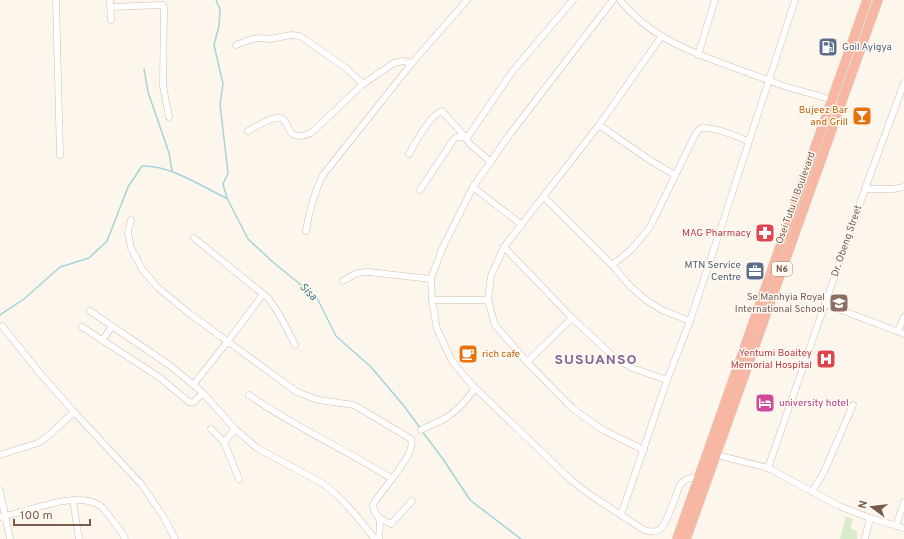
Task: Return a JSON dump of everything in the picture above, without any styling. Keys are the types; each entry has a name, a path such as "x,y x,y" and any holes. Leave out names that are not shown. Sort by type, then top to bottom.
{"highway":[{"name":"Osei Tutu II Boulevard","path":"686,539 717,455 837,102 867,0"},
{"name":"Osei Tutu II Boulevard","path":"677,539 837,102 878,0"}],"street":[{"path":"56,0 60,155"},
{"path":"306,231 317,187 323,175 412,63 467,0"},
{"path":"420,190 454,139 457,137 464,137 469,134 512,72 573,0"},
{"path":"613,0 510,134 473,187 442,249 431,279 432,300 437,329 452,361 475,388 571,480 589,494 644,530 658,531 668,517 680,484 688,478 699,477"},
{"path":"620,0 630,13 661,37 698,55 837,102"},
{"path":"698,55 715,0"},
{"path":"621,515 667,380 690,321 795,0"},
{"path":"111,20 110,3 163,5 163,86 169,117"},
{"path":"236,45 252,39 270,39 290,35 300,36 346,68 363,84"},
{"path":"644,450 602,430 578,413 528,362 496,325 488,300 491,276 504,247 544,198 599,125 661,37"},
{"path":"248,131 279,117 283,119 291,132 296,136 303,136 311,133 363,84 394,63 403,61 412,63"},
{"name":"Dr. Obeng Street","path":"768,468 865,189 904,83"},
{"path":"409,154 420,135 439,111 444,112 470,144 491,162"},
{"path":"599,125 674,175"},
{"path":"612,265 631,250 650,227 696,132 701,128 707,128 722,131 748,141"},
{"path":"473,187 522,225"},
{"path":"865,189 894,189 904,187"},
{"path":"544,198 612,265 630,286 646,300 662,310 690,321"},
{"path":"131,220 128,232 131,248 142,269 157,287 297,392 318,400 354,405 411,438 411,447 402,464 373,505 373,510 379,518 391,524 412,501"},
{"path":"194,238 264,294 276,308 295,345"},
{"path":"504,247 572,318 615,358 632,368 667,380"},
{"path":"343,281 357,273 368,272 431,279"},
{"path":"193,385 264,294"},
{"path":"432,300 488,300"},
{"path":"825,304 901,333 904,317"},
{"path":"90,311 172,367 203,393 236,429 256,448 322,483 331,490 351,509 376,539"},
{"path":"528,362 572,318"},
{"path":"2,326 74,412 142,485 163,516 175,539"},
{"path":"82,327 159,377 189,402 194,402 203,393"},
{"path":"102,340 112,327"},
{"path":"421,430 450,414 470,395 475,388"},
{"path":"249,395 270,409 352,454 392,479"},
{"path":"812,492 824,472 853,404"},
{"path":"0,455 42,440 74,412"},
{"path":"212,429 224,442 239,479"},
{"path":"224,442 236,429"},
{"path":"708,452 768,468 839,506 870,518 904,528"},
{"path":"0,491 3,517 10,539"},
{"path":"3,517 56,502 73,500 91,502 101,506 125,539"},
{"path":"73,500 78,539"},
{"path":"896,526 904,502"},
{"path":"379,518 379,539"},
{"path":"865,539 870,518"}],"green space":[{"path":"846,517 853,519 850,528 857,531 857,539 840,539"}],"waterway":[{"name":"Sisa","path":"216,0 220,9 219,26 214,45 223,84 220,104 228,173 223,184 227,198 248,239 274,263 317,298 336,336 371,367 404,406 420,428"},
{"path":"144,69 148,92 169,153 172,171"},
{"path":"0,315 24,299 60,267 89,258 107,241 128,187 142,166 163,169 185,177 226,198"},
{"name":"Sisa","path":"422,431 443,459 470,500 521,539"}],"place":[{"name":"Goil Ayigya","path":"828,47"},
{"name":"Bujeez Bar and Grill","path":"862,116"},
{"name":"MAG Pharmacy","path":"765,233"},
{"name":"MTN Service Centre","path":"755,271"},
{"name":"Se Manhyia Royal International School","path":"839,303"},
{"name":"rich cafe","path":"468,354"},
{"name":"Yentumi Boaitey Memorial Hospital","path":"826,359"},
{"name":"university hotel","path":"765,403"}],"district":[{"name":"SUSUANSO","path":"596,360"}]}
